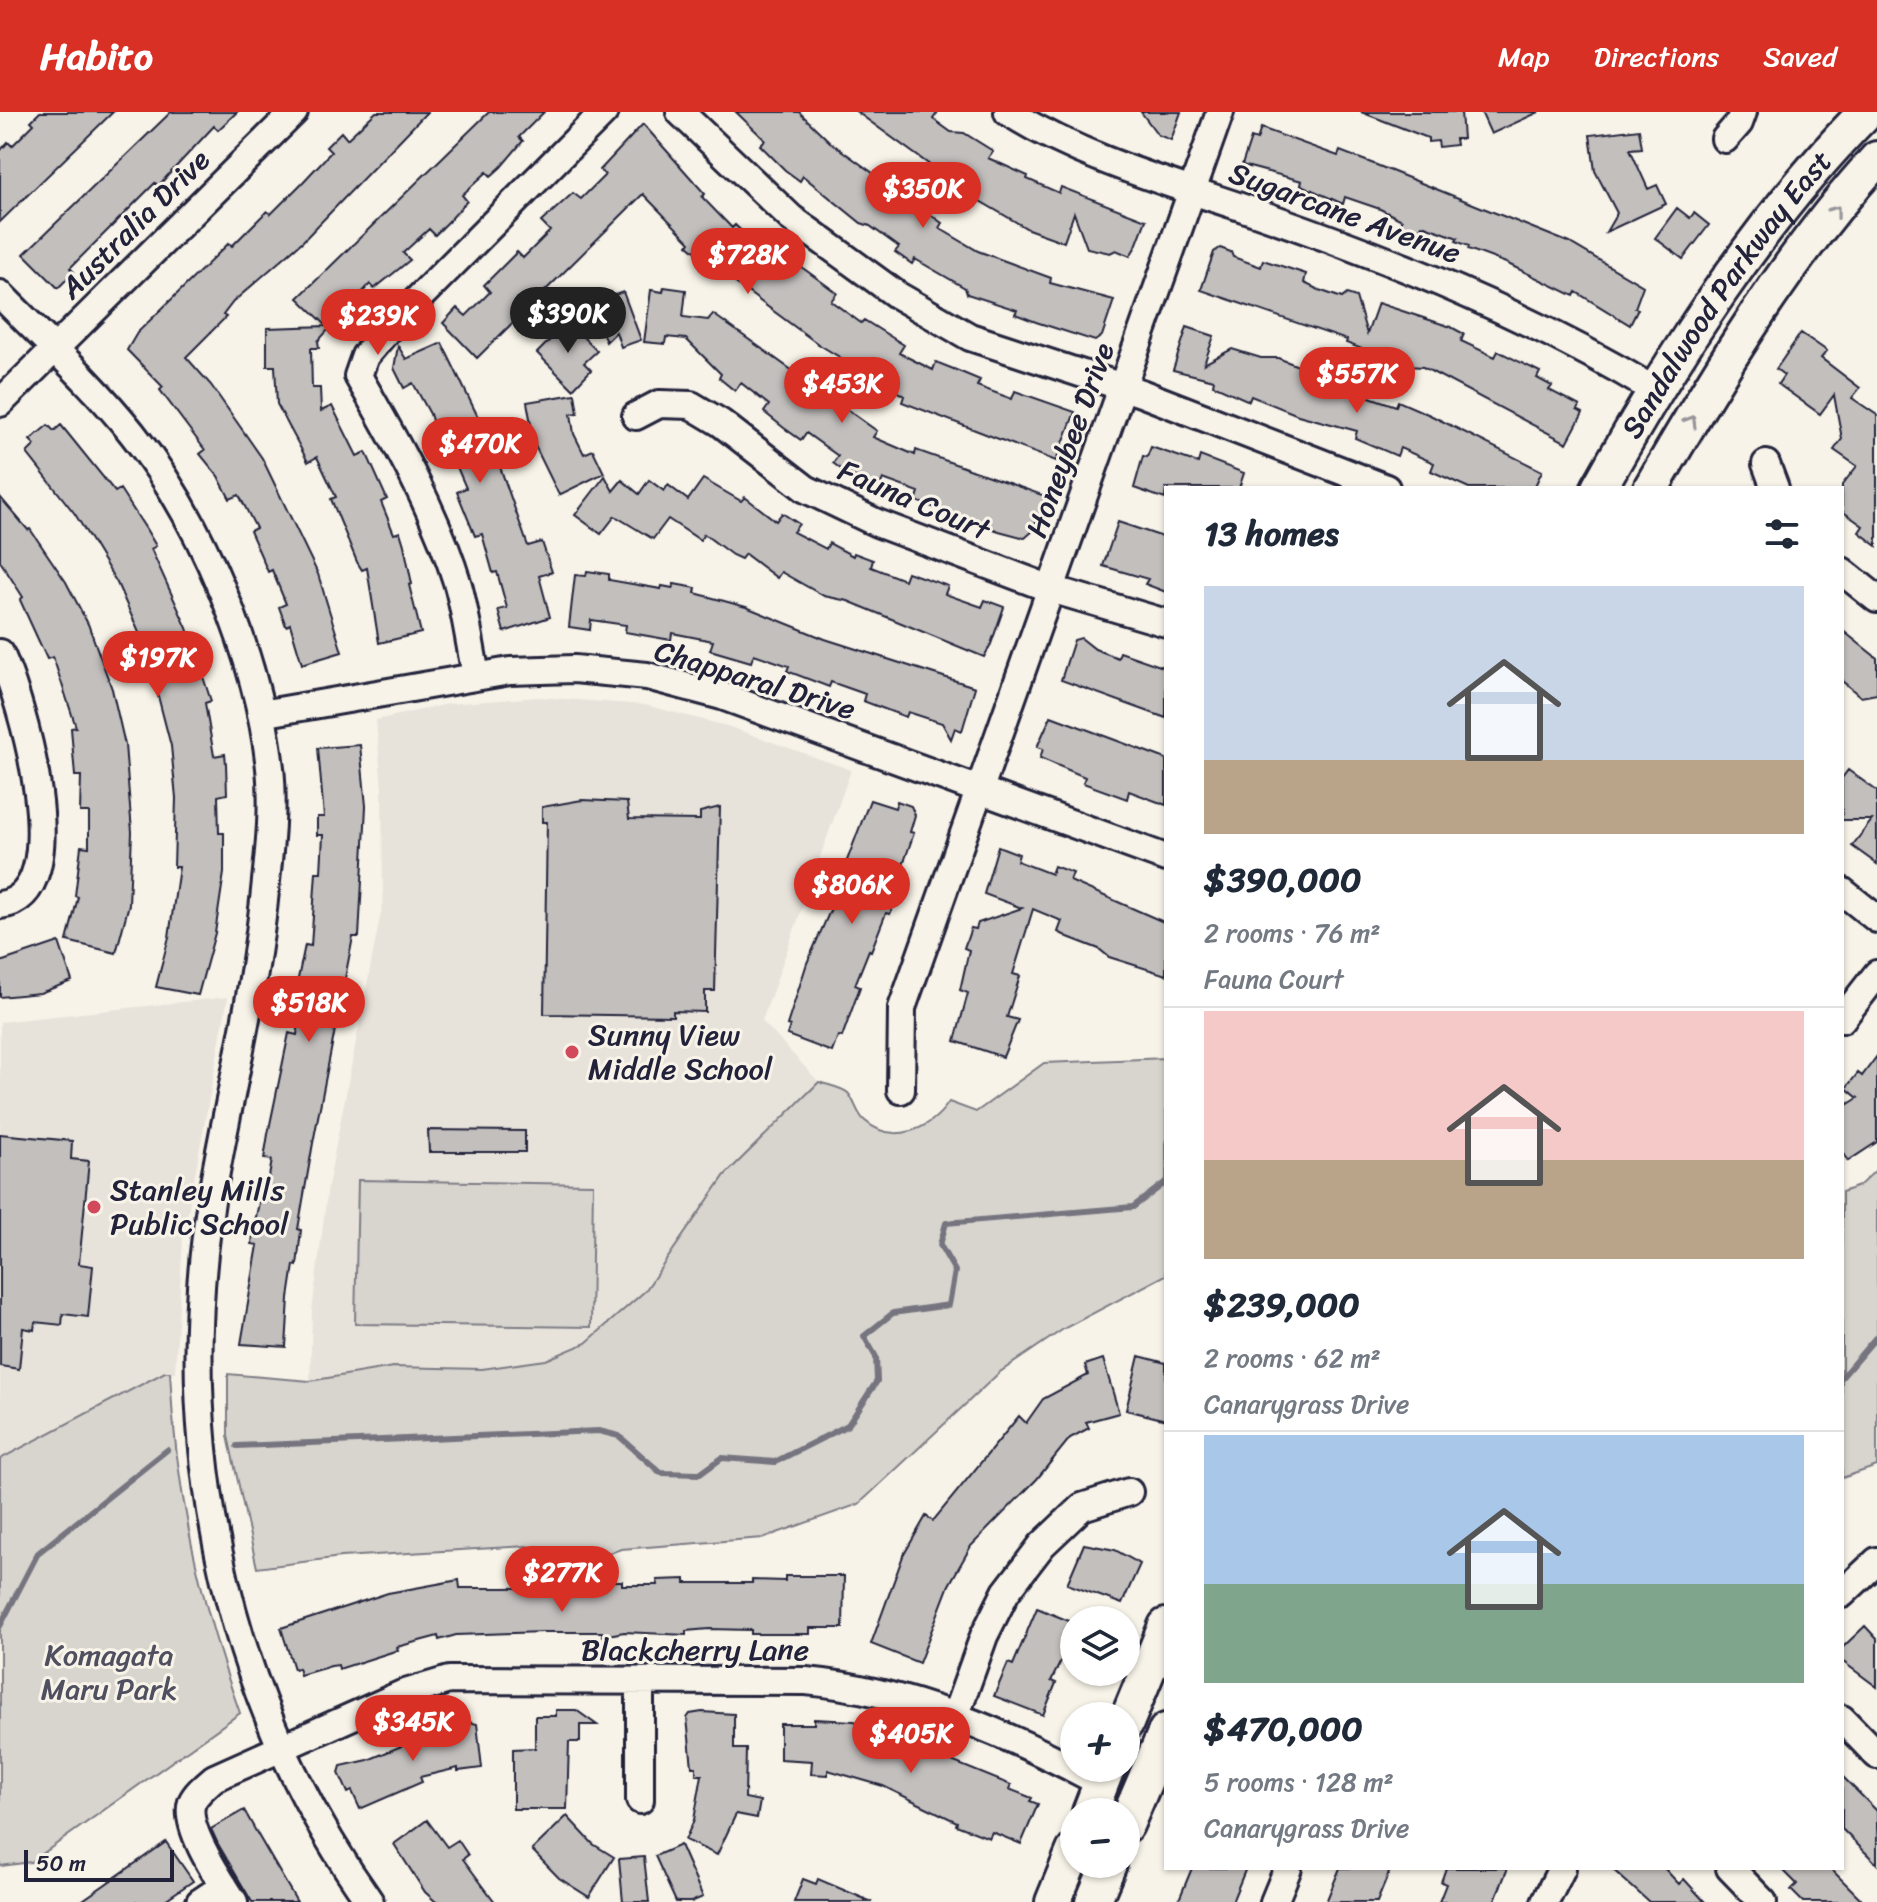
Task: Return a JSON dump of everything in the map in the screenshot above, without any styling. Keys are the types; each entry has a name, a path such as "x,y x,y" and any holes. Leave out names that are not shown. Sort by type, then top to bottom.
{"main road":[{"name":"Sandalwood Parkway East","path":"1600,486 1654,390 1755,243 1825,155 1866,112"},
{"name":"Sandalwood Parkway East","path":"1652,486 1734,353 1807,246 1877,159"},
{"path":"1135,1702 1164,1631"},
{"path":"1137,1798 1164,1736"},
{"path":"1053,1902 1063,1878"},
{"path":"1093,1902 1103,1878"}],"street":[{"name":"Australia Drive","path":"0,403 294,112"},
{"path":"476,675 458,586 438,533 389,430 358,376 365,356 388,329 604,112"},
{"path":"680,112 791,218 897,295 970,337 1123,387 1381,486"},
{"name":"Sugarcane Avenue","path":"1008,112 1068,146 1378,256 1455,287 1593,355 1654,390"},
{"name":"Honeybee Drive","path":"901,1090 902,1008 1220,112"},
{"path":"1725,139 1739,123 1743,112"},
{"path":"0,294 55,348 135,436 193,526 229,606 261,714 271,771 268,869 260,943 207,1222 198,1313 197,1378 205,1477 222,1573 249,1668 283,1749 329,1840 370,1902"},
{"name":"Fauna Court","path":"636,416 659,404 691,405 721,423 806,489 877,523 1051,589 1164,622"},
{"path":"1844,573 1877,599"},
{"path":"0,653 34,754 39,824 38,864 32,885 18,900 0,905"},
{"name":"Chapparal Drive","path":"261,714 476,675 574,669 647,676 722,696 1164,857"},
{"path":"1844,893 1877,919"},
{"path":"1844,1016 1877,974"},
{"path":"955,1717 984,1636 1006,1592 1042,1545 1082,1507 1129,1492"},
{"path":"1844,1592 1877,1561"},
{"name":"Blackcherry Lane","path":"229,1894 190,1821 193,1801 214,1778 402,1694 449,1680 806,1681 858,1685 955,1717 1099,1788"},
{"path":"640,1682 640,1800"},
{"path":"1844,1721 1877,1755"},
{"path":"1274,1902 1287,1870"},
{"path":"1545,1902 1561,1870"},
{"path":"1732,1870 1763,1902"},
{"path":"200,1902 229,1894"}],"shaded area":[{"name":"Sunny View Middle School","path":"539,697 645,705 727,726 851,770 762,1021 819,1082 725,1175 645,1291 586,1343 546,1360 482,1369 393,1367 310,1381 312,1311 328,1186 383,902 382,788 376,720 447,704"},
{"name":"Stanley Mills Public School","path":"228,997 183,1239 175,1372 165,1372 0,1459 0,1022"}],"green space":[{"path":"1164,1058 1164,1276 1065,1328 1000,1372 859,1504 763,1538 621,1549 596,1558 581,1550 534,1553 527,1546 341,1557 257,1568 228,1436 228,1374 310,1381 393,1367 482,1369 546,1360 586,1343 645,1291 725,1175 819,1082 848,1093 861,1117 875,1128 899,1133 921,1127 949,1102 976,1112 1044,1063"},
{"path":"1877,1169 1877,1466 1844,1477 1844,1191 1859,1186"},
{"path":"358,1180 593,1184 591,1327 355,1324"},
{"name":"Komagata Maru Park","path":"170,1372 177,1460 192,1545 213,1629 240,1713 31,1862 0,1866 0,1459"}],"building":[{"path":"40,112 113,112 0,222 0,151 8,142 12,146 34,124 31,121"},
{"path":"171,112 237,112 218,130 214,126 158,186 155,183 70,268 74,272 58,288 24,254"},
{"path":"376,112 427,112 303,241 233,302 223,315 226,317 186,357 211,385 262,458 318,574 342,652 302,664 290,624 286,626 279,607 286,604 272,570 268,572 250,531 256,528 239,495 230,499 218,476 200,454 205,450 160,390 163,387 127,350 137,333 229,243 232,246 267,211 271,214 302,183 331,152 326,147 341,132 347,139"},
{"path":"489,112 544,112 519,137 523,141 501,167 491,176 487,172 462,195 467,201 450,220 435,235 429,229 403,253 410,260 374,289 370,284 318,341 319,348 311,348 312,388 320,388 321,411 332,406 357,456 366,452 387,499 381,502 394,534 400,532 404,545 412,584 409,585 421,633 379,643 367,568 362,570 357,562 331,499 336,497 317,457 308,462 277,404 275,366 267,366 267,328 327,326 298,298"},
{"path":"736,112 799,112 830,142 942,223 939,228 978,251 1051,278 1050,283 1114,300 1102,336 1095,341 1036,322 1015,314 1017,310 967,294 965,288 915,259 912,264 895,252 899,247 861,223 803,176 800,181 785,170 760,145 765,140"},
{"path":"857,112 938,112 933,119 951,132 964,133 993,151 988,158 1028,176 1027,179 1059,193 1061,187 1146,220 1136,246 1130,256 1116,250 1110,253 1087,248 1074,213 1064,242 1028,229 947,182 949,179"},
{"path":"1141,112 1181,112 1171,140 1158,135"},
{"path":"1361,112 1461,112 1463,139 1455,139 1456,145 1439,147 1438,141 1428,142 1428,138"},
{"path":"1481,112 1539,112 1491,134"},
{"path":"643,124 705,194 702,197 732,228 735,225 749,238 752,233 770,247 766,251 794,273 800,266 837,293 831,301 861,323 864,320 904,345 899,353 933,370 936,362 956,370 980,380 977,386 1012,399 1015,391 1075,412 1056,461 902,402 904,396 818,344 718,270 688,245 690,242 643,194 477,358 443,323 457,308 466,316 490,292 484,285 517,252 523,258 550,231 541,222 573,193 581,199 605,175 600,170"},
{"path":"1261,128 1338,156 1340,151 1570,243 1643,286 1635,308 1638,309 1630,325 1576,292 1574,296 1506,263 1468,249 1469,246 1456,241 1458,238 1422,225 1417,233 1400,226 1402,220 1380,209 1345,197 1343,204 1301,185 1302,181 1242,165 1251,138 1257,140"},
{"path":"1639,129 1642,148 1630,149 1648,189 1657,185 1666,204 1606,232 1617,213 1595,171 1590,135"},
{"path":"1677,208 1690,218 1694,213 1709,225 1683,259 1655,238"},
{"path":"1220,248 1231,252 1233,257 1261,267 1263,260 1306,274 1304,283 1319,290 1342,298 1347,294 1356,297 1367,334 1378,303 1451,327 1464,334 1461,341 1495,357 1498,351 1540,372 1537,378 1552,386 1549,390 1580,406 1577,410 1583,413 1567,443 1423,367 1407,366 1346,343 1347,340 1201,290 1214,252"},
{"path":"664,287 686,290 683,317 708,320 713,314 877,431 873,437 915,455 916,450 1045,496 1033,531 1025,538 999,531 916,501 919,492 883,479 879,488 846,473 833,463 838,456 806,433 801,440 784,428 764,412 769,405 741,383 735,391 719,378 721,374 686,339 666,337 665,344 644,342 651,290 663,292"},
{"path":"611,292 612,296 623,292 641,340 621,347 616,332 606,342 590,300"},
{"path":"568,322 597,351 584,363 591,370 573,389 537,353"},
{"path":"1187,327 1214,336 1204,364 1232,349 1261,358 1278,358 1354,388 1352,391 1396,406 1398,401 1542,471 1535,486 1465,486 1431,471 1434,463 1400,448 1397,456 1355,438 1357,431 1298,415 1251,396 1249,401 1213,385 1214,380 1173,370"},
{"path":"1801,333 1827,351 1821,358 1860,388 1852,398 1877,415 1877,546 1859,532 1863,526 1844,512 1842,485 1857,466 1834,450 1842,439 1834,395 1820,414 1778,384 1784,375 1776,369"},
{"path":"442,343 480,421 483,419 528,546 542,542 552,572 539,576 550,617 504,632 498,610 507,608 497,572 493,573 482,534 475,536 457,492 466,488 451,453 443,457 430,414 413,383 404,388 394,368 398,346 406,359"},
{"path":"575,394 578,413 571,414 574,434 584,454 593,450 604,473 559,495 535,446 527,402"},
{"path":"48,425 54,431 61,425 115,492 120,489 156,546 151,549 187,628 211,701 205,703 214,756 225,754 227,794 218,796 219,833 224,833 224,873 215,933 198,995 156,987 169,937 179,867 174,867 176,798 171,746 145,646 117,583 75,514 27,453 35,445 30,440"},
{"path":"1151,447 1198,463 1200,456 1244,473 1240,486 1164,486 1164,499 1134,488 1143,456 1147,457"},
{"path":"605,476 613,491 622,480 639,494 649,480 664,491 668,485 688,500 703,479 741,501 745,497 776,521 782,513 799,524 793,532 826,549 829,543 853,556 854,553 873,560 871,567 904,580 907,572 948,586 945,594 982,607 985,600 1004,607 991,644 984,657 848,601 824,596 781,572 777,578 745,554 741,559 732,555 704,534 700,540 668,519 653,539 615,516 601,534 575,515"},
{"path":"0,497 30,529 66,582 88,624 112,689 125,745 132,832 129,904 116,953 67,941 78,897 75,896 81,846 89,847 89,812 80,812 81,776 75,776 71,728 76,727 53,657 47,659 20,600 23,597 0,561"},
{"path":"1118,522 1164,537 1164,591 1145,584 1148,579 1103,566"},
{"path":"587,571 609,574 609,580 661,589 662,586 673,588 674,584 696,588 695,593 746,607 825,639 975,687 962,731 955,728 951,739 942,723 908,712 906,717 863,701 865,694 831,682 829,687 787,671 789,666 754,654 751,662 710,650 713,641 672,633 671,640 625,632 626,625 591,620 590,630 569,627 575,575 586,576"},
{"path":"1844,632 1877,658 1877,694 1861,697 1844,683"},
{"path":"1081,638 1095,649 1118,658 1120,652 1164,667 1164,717 1061,680 1074,640"},
{"path":"1051,716 1164,758 1164,804 1129,791 1127,799 1083,783 1085,777 1040,758 1043,749 1037,747"},
{"path":"360,745 366,806 359,937 353,937 313,1143 298,1229 301,1230 289,1298 286,1347 241,1344 258,1245 252,1244 254,1226 260,1198 265,1199 272,1160 264,1159 268,1134 289,1033 297,1035 303,1000 294,998 305,945 311,946 316,872 321,872 323,835 317,835 317,817 324,817 318,748"},
{"path":"1848,770 1877,791 1877,864 1852,846 1872,820 1844,820 1844,775"},
{"path":"582,800 627,802 629,819 700,820 700,812 720,807 715,991 705,991 705,1012 673,1011 673,1016 544,1014 547,822 542,822 542,807"},
{"path":"870,800 895,808 897,801 911,806 915,815 910,832 914,833 893,894 897,895 890,914 886,913 869,950 855,985 860,987 842,1037 838,1036 832,1052 787,1035 790,1026 787,1025 807,963 847,872 843,871"},
{"path":"998,846 1019,854 1017,861 1051,874 1054,866 1073,873 1070,881 1164,922 1164,974 1109,957 1099,949 1068,937 1058,932 1062,921 1033,909 1013,974 1020,976 1007,1017 1018,1020 1003,1057 955,1041 968,993 960,990 969,950 964,948 971,928 976,929 978,923 1022,908 984,894"},
{"path":"59,942 72,981 40,993 0,997 0,962"},
{"path":"1877,1056 1877,1142 1848,1161 1844,1155 1844,1107 1858,1098 1846,1088 1858,1073 1862,1076"},
{"path":"428,1130 525,1131 525,1152 429,1152"},
{"path":"0,1134 72,1141 71,1159 89,1161 79,1264 93,1266 88,1317 63,1314 62,1325 35,1322 34,1330 23,1328 19,1369 0,1366"},
{"path":"1139,1356 1164,1362 1164,1420 1126,1410"},
{"path":"1103,1359 1119,1413 1086,1422 1089,1428 1070,1438 1037,1479 971,1546 949,1585 919,1663 871,1644 903,1556 926,1516 933,1521 1019,1416 1026,1423 1043,1399 1088,1375 1085,1365"},
{"path":"1084,1544 1115,1550 1140,1564 1122,1604 1067,1584"},
{"path":"785,1576 844,1576 843,1628 810,1628 810,1634 751,1634 751,1630 709,1629 686,1631 686,1635 624,1632 603,1636 602,1632 543,1632 456,1635 439,1640 438,1636 397,1647 398,1650 339,1669 338,1665 331,1666 300,1675 298,1668 294,1669 281,1628 388,1593 459,1580 460,1588 605,1587 604,1581 622,1581 622,1585 658,1585 657,1580 685,1579 685,1583 752,1583 752,1580 785,1581"},
{"path":"1037,1608 1060,1617 1060,1663 1051,1681 1056,1683 1043,1715 994,1696 1008,1663 1013,1665"},
{"path":"1865,1626 1877,1639 1877,1687 1844,1662 1844,1646"},
{"path":"556,1710 576,1710 597,1725 580,1725 580,1742 569,1742 567,1809 513,1809 513,1749 535,1748 535,1716 556,1716"},
{"path":"690,1714 734,1714 734,1749 746,1749 745,1798 760,1801 757,1818 736,1814 717,1855 685,1840 694,1820 702,1775 696,1775 696,1767 692,1767 687,1718"},
{"path":"814,1719 854,1721 893,1733 892,1737 1011,1785 1009,1789 1032,1798 1030,1801 1038,1804 1021,1844 992,1832 989,1838 956,1825 957,1822 883,1786 828,1770 828,1775 811,1774 812,1761 780,1759 780,1724 814,1724"},
{"path":"469,1722 477,1724 482,1768 458,1771 458,1768 420,1777 422,1782 360,1809 352,1791 348,1793 339,1773 341,1766 368,1760 416,1740 415,1737"},
{"path":"1844,1778 1877,1811 1877,1864 1844,1831"},
{"path":"244,1810 297,1902 252,1902 218,1844 211,1829"},
{"path":"567,1816 593,1844 614,1857 589,1897 559,1878 532,1850"},
{"path":"427,1820 447,1847 458,1840 468,1855 463,1859 495,1902 436,1902 425,1892 394,1844"},
{"path":"166,1842 193,1881 162,1902 80,1902"},
{"path":"680,1845 703,1897 691,1902 676,1902 655,1856"},
{"path":"644,1857 649,1902 623,1902 619,1859"},
{"path":"1191,1870 1245,1870 1232,1902 1178,1902"},
{"path":"1339,1870 1390,1870 1377,1902 1326,1902"},
{"path":"1445,1870 1507,1870 1494,1902 1439,1902 1446,1884 1441,1882"},
{"path":"1613,1870 1666,1870 1679,1884 1684,1879 1705,1902 1649,1902"},
{"path":"1783,1870 1832,1870 1864,1902 1803,1902 1791,1890 1797,1884"},
{"path":"803,1879 816,1884 818,1879 872,1902 794,1902"}],"waterway":[{"path":"237,1446 599,1431 619,1436 661,1473 700,1474 722,1458 775,1462 848,1425 877,1381 876,1357 864,1336 893,1313 949,1305 955,1271 940,1245 946,1223 1133,1207 1164,1184"},
{"path":"1844,1375 1877,1336"},
{"path":"0,1626 38,1553 167,1450"}],"place":[{"name":"Sunny View Middle School","path":"572,1052"},
{"name":"Stanley Mills Public School","path":"94,1207"}]}
